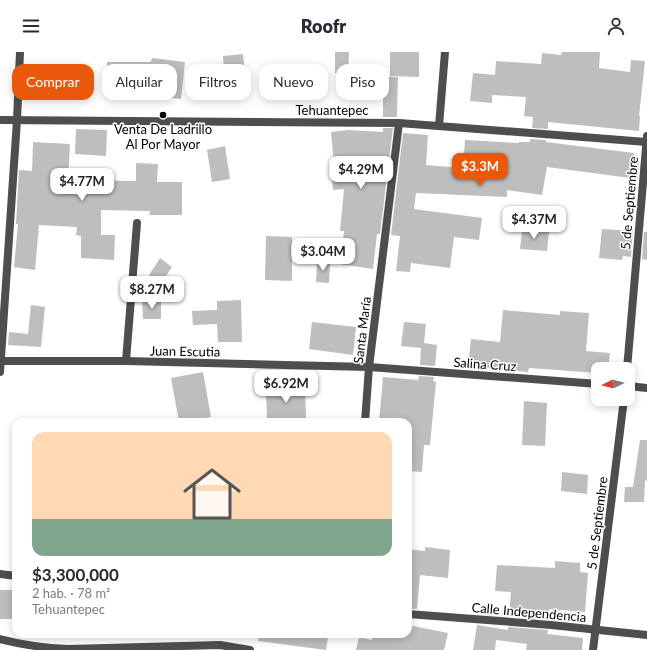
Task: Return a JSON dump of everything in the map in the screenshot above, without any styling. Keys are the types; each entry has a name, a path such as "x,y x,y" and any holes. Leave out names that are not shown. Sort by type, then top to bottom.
{"street":[{"path":"0,372 17,120 20,52"},
{"path":"439,126 445,52"},
{"name":"Tehuantepec","path":"0,120 399,123 647,142"},
{"name":"Santa María","path":"364,418 399,123"},
{"name":"5 de Septiembre","path":"628,362 647,136"},
{"path":"126,361 137,223"},
{"name":"Juan Escutia","path":"0,361 126,361 370,368"},
{"name":"Salina Cruz","path":"370,368 591,384"},
{"path":"635,387 647,388"},
{"name":"5 de Septiembre","path":"593,650 597,630 623,406"},
{"path":"0,574 12,576"},
{"name":"Calle Independencia","path":"412,614 647,635"},
{"path":"0,639 25,645 55,649 220,645 250,650"}],"building":[{"path":"335,52 349,52 348,64 336,64 335,73"},
{"path":"390,52 419,52 419,77 390,76"},
{"path":"562,52 600,52 599,68 630,72 631,60 645,61 639,116 639,131 548,122 548,129 532,128 533,117 524,116 526,97 492,95 492,103 470,101 473,73 495,75 496,61 541,64 542,53 561,55"},
{"path":"243,54 244,64 223,64 223,56"},
{"path":"152,58 185,62 181,99 177,99 177,64 107,64 107,62 151,62"},
{"path":"389,77 398,77 397,117 383,117 383,100 389,100"},
{"path":"383,128 393,128 380,234 377,234 373,269 340,264 344,231 340,231 344,189 333,190 331,164 334,164 331,132 348,130 383,132"},
{"path":"76,129 107,130 106,156 75,154"},
{"path":"403,133 428,135 426,165 463,168 465,140 519,143 530,142 530,139 546,140 546,142 634,153 633,159 639,160 638,179 547,167 542,195 507,190 507,197 416,193 414,209 482,218 479,240 454,237 450,268 411,263 410,272 396,271 400,236 391,235"},
{"path":"33,142 70,144 68,180 136,181 136,163 158,164 157,182 182,182 182,215 149,215 150,211 101,210 101,235 115,235 114,260 81,258 81,236 76,235 77,227 39,225 35,270 14,267 18,224 16,224 19,170 32,171"},
{"path":"225,146 230,179 212,182 207,150"},
{"path":"602,229 633,231 631,257 623,256 622,260 599,258"},
{"path":"522,230 549,232 547,251 520,249"},
{"path":"644,232 647,232 647,260 642,259"},
{"path":"266,236 292,237 292,281 265,280"},
{"path":"160,258 172,267 166,276 181,287 170,303 147,286 153,278 149,275"},
{"path":"317,262 330,263 329,283 316,282"},
{"path":"161,300 161,319 143,319 142,301"},
{"path":"241,300 242,342 218,342 217,324 193,325 192,311 217,310 217,301"},
{"path":"31,305 45,307 41,347 8,345 9,332 28,334"},
{"path":"503,310 560,315 560,311 589,313 586,351 610,353 609,362 591,362 591,372 529,368 528,372 468,366 471,339 500,342"},
{"path":"312,322 356,327 353,355 309,349"},
{"path":"404,322 426,324 424,343 437,345 435,366 420,365 421,348 401,346"},
{"path":"203,372 211,417 178,418 171,378"},
{"path":"419,376 434,377 433,381 436,382 430,445 424,445 422,472 412,471 412,418 379,418 383,377 418,380"},
{"path":"305,389 306,418 267,418 266,390"},
{"path":"524,401 547,403 545,446 522,445"},
{"path":"640,440 647,440 647,481 645,480 644,502 624,502 625,487 633,487"},
{"path":"562,472 588,475 587,494 561,491"},
{"path":"425,547 450,550 448,578 420,575 417,609 412,609 412,549 425,551"},
{"path":"555,561 580,563 580,572 588,573 585,612 549,609 548,619 509,616 511,592 495,591 497,565 555,568"},
{"path":"0,590 12,590 12,619 0,619"},
{"path":"477,625 508,630 508,627 548,630 547,634 583,638 582,650 526,650 527,644 496,640 495,650 473,650"},
{"path":"412,626 448,633 444,650 356,650 359,638 372,640 372,638 412,638"},
{"path":"258,638 328,638 326,650 258,641"}],"place":[{"name":"Venta De Ladrillo Al Por Mayor","path":"163,115"}]}
